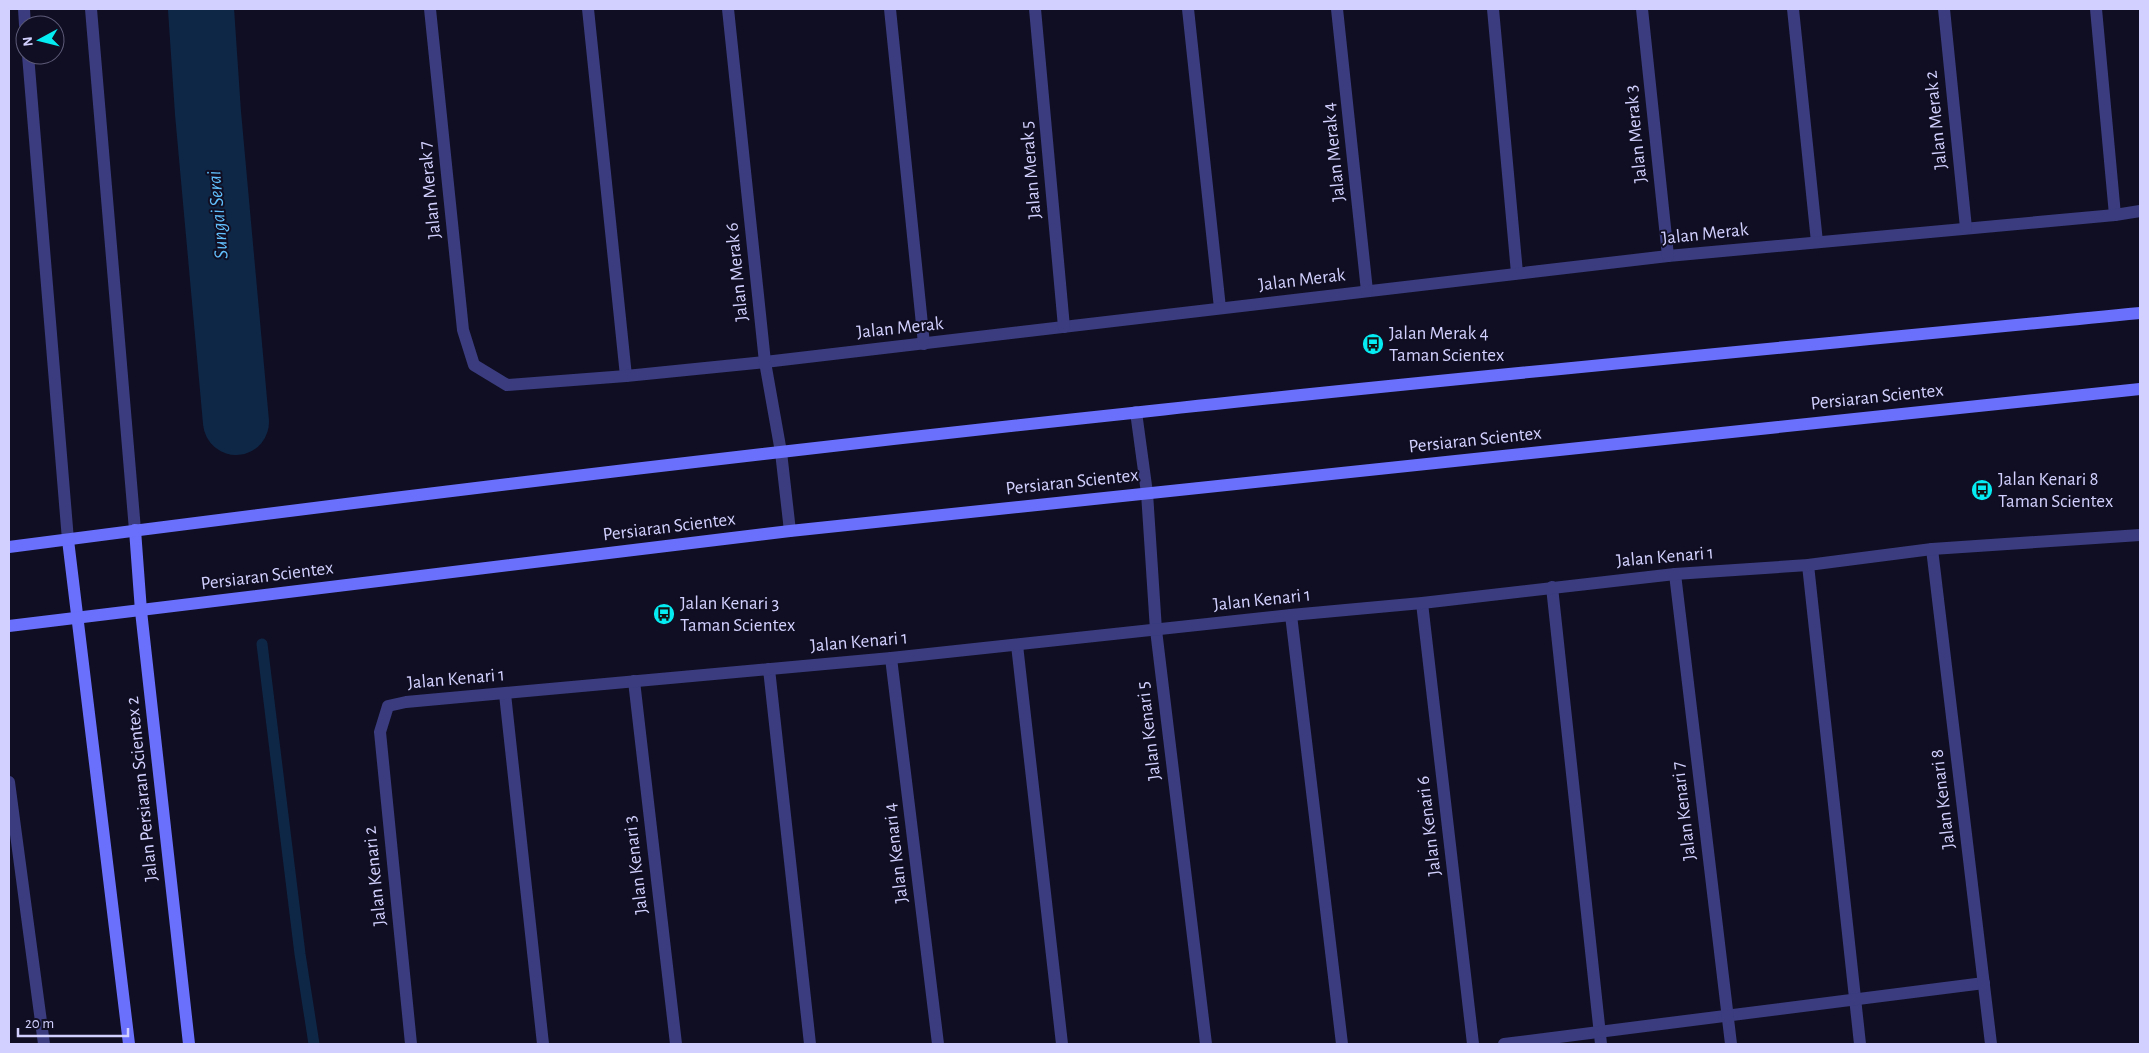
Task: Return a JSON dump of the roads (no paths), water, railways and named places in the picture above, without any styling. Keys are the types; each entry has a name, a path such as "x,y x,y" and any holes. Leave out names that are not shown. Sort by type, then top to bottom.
{"street":[{"path":"91,9 135,530"},
{"name":"Jalan Merak 7","path":"430,9 463,330 474,365"},
{"path":"588,9 626,376"},
{"name":"Jalan Merak 6","path":"728,9 765,362 781,452 790,531"},
{"path":"890,9 924,344"},
{"name":"Jalan Merak 5","path":"1035,9 1064,327"},
{"path":"1188,9 1220,308"},
{"name":"Jalan Merak 4","path":"1337,9 1368,291"},
{"path":"1494,9 1517,273"},
{"name":"Jalan Merak 3","path":"1642,9 1668,256"},
{"path":"1793,9 1817,242"},
{"name":"Jalan Merak 2","path":"1944,9 1966,228"},
{"path":"2096,9 2115,215"},
{"path":"29,65 68,540 129,1044"},
{"name":"Jalan Merak","path":"474,365 507,385 626,376 924,344 1668,256 2115,215 2140,211"},
{"path":"9,548 135,530 781,452 1136,412 2140,313"},
{"name":"Persiaran Scientex","path":"9,626 790,531 2140,389"},
{"name":"Jalan Kenari 5","path":"1136,412 1147,493 1156,630 1206,1044"},
{"name":"Jalan Persiaran Scientex 2","path":"135,530 141,611 189,1044"},
{"name":"Jalan Kenari 1","path":"388,706 406,702 891,658 1291,615 1422,603 1675,574 1808,565 1932,549 2140,535"},
{"name":"Jalan Kenari 8","path":"1932,549 1991,1044"},
{"path":"1808,565 1860,1044"},
{"name":"Jalan Kenari 7","path":"1675,574 1731,1044"},
{"path":"1552,587 1601,1038"},
{"name":"Jalan Kenari 6","path":"1422,603 1474,1044"},
{"path":"1291,615 1342,1044"},
{"path":"1017,645 1062,1044"},
{"name":"Jalan Kenari 4","path":"891,658 938,1044"},
{"path":"769,669 810,1044"},
{"name":"Jalan Kenari 3","path":"634,681 676,1044"},
{"path":"505,694 543,1044"},
{"name":"Jalan Kenari 2","path":"388,706 380,732 411,1044"},
{"path":"9,782 44,1044"},
{"path":"1504,1044 1601,1038 1727,1014 1984,982"}],"waterway":[{"name":"Sungai Serai","path":"201,9 208,113 236,422"},
{"path":"262,644 300,954 314,1044"}],"place":[{"name":"Jalan Merak 4 Taman Scientex","path":"1373,344"},
{"name":"Jalan Kenari 8 Taman Scientex","path":"1982,490"},
{"name":"Jalan Kenari 3 Taman Scientex","path":"664,614"}]}
